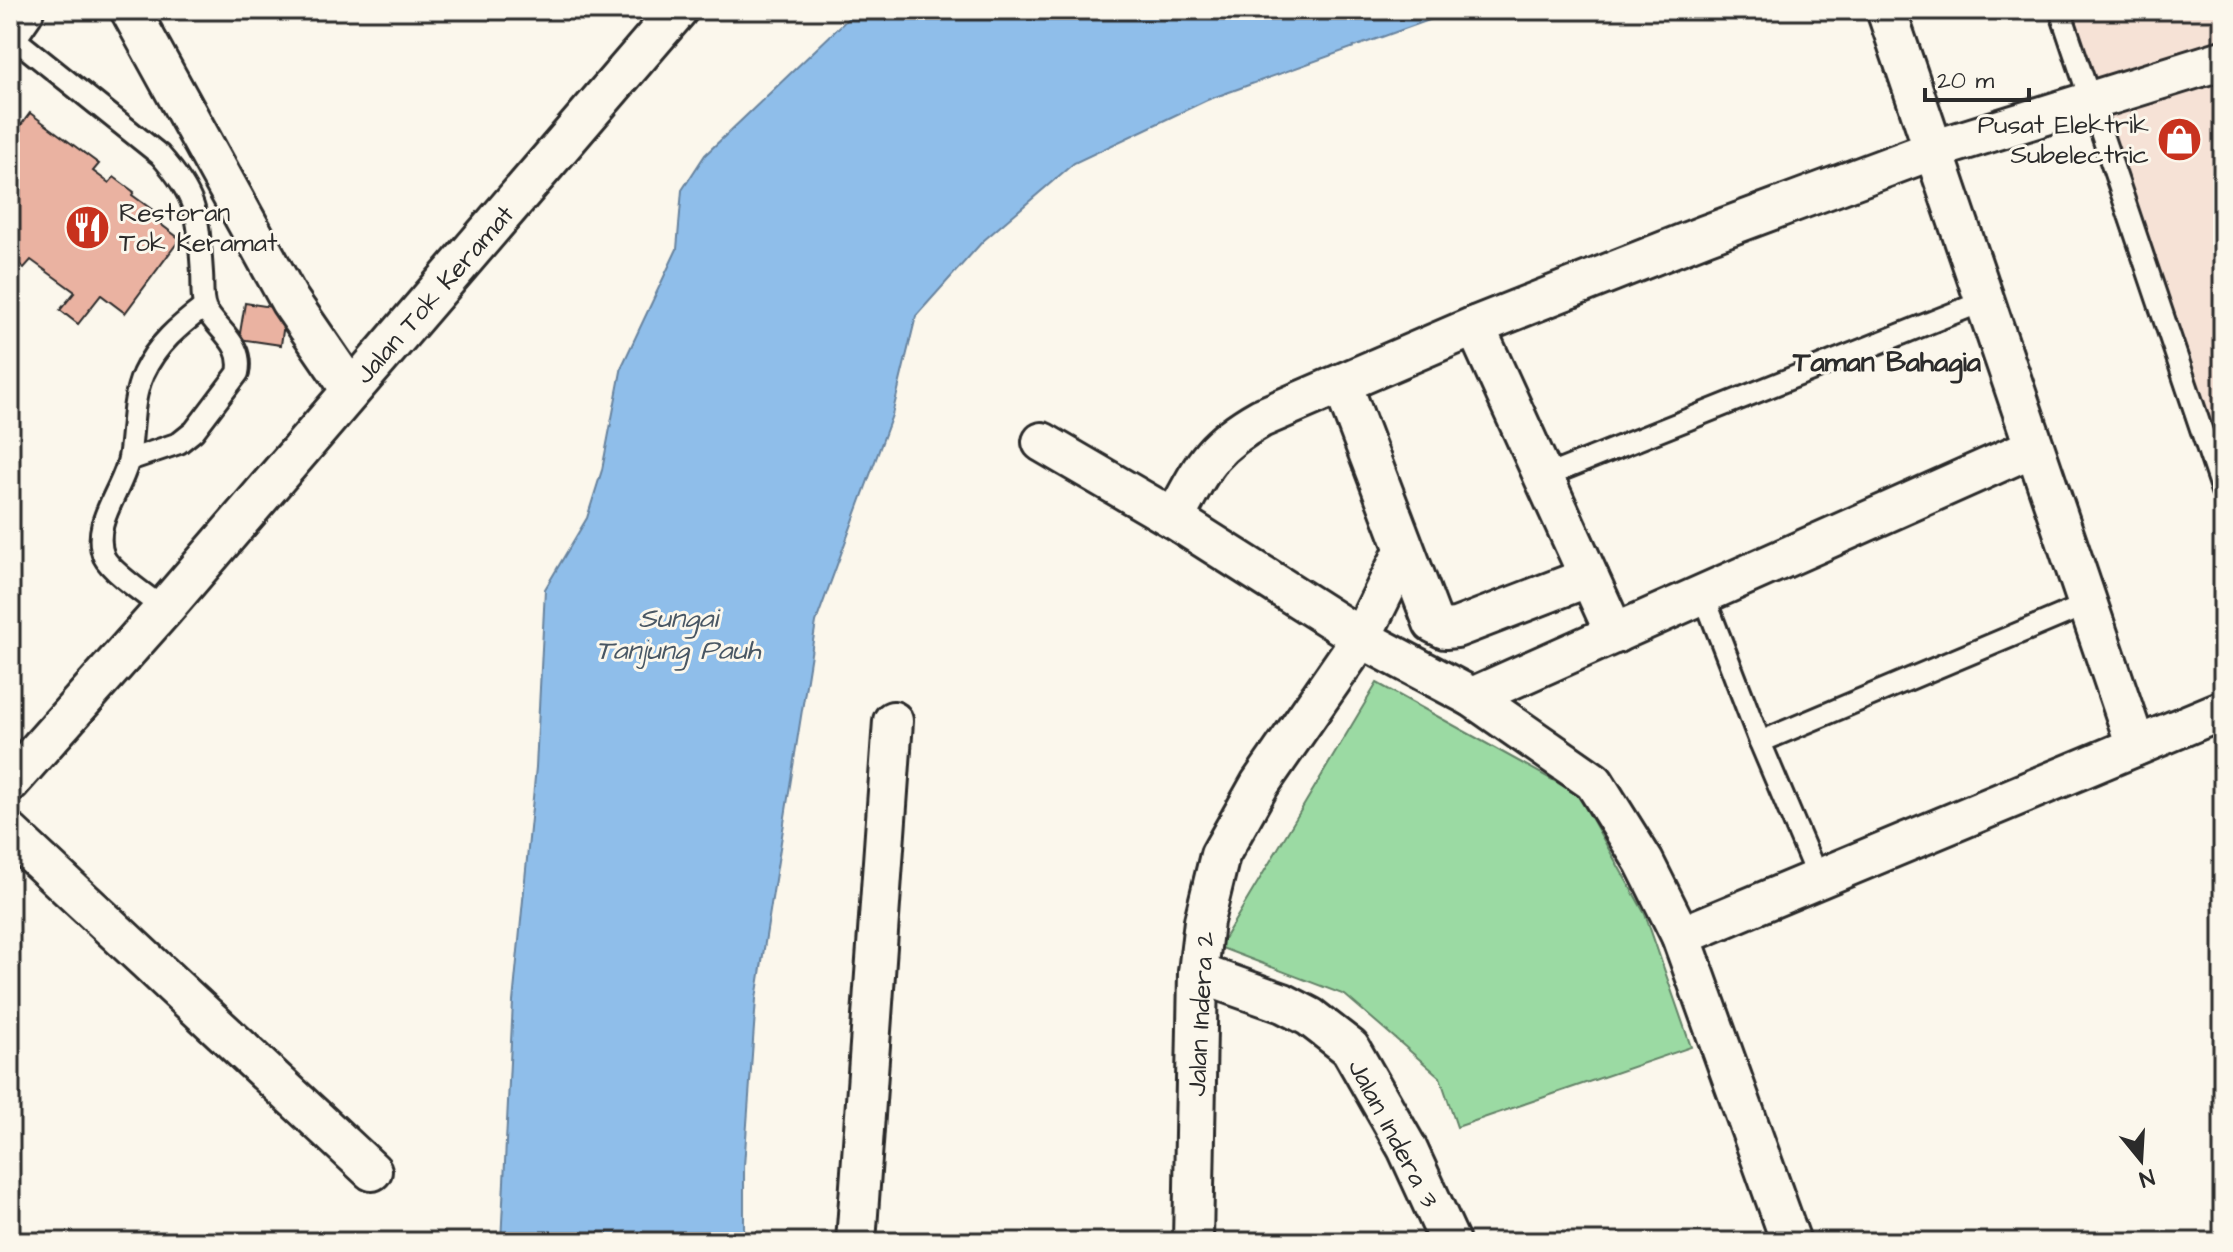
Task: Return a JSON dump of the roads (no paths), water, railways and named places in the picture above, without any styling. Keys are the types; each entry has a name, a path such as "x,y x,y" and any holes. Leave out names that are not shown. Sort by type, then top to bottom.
{"street":[{"path":"10,26 21,10"},
{"name":"Jalan Tok Keramat","path":"130,10 290,301 351,390 678,10"},
{"path":"1886,10 2136,746"},
{"path":"1174,519 1207,459 1230,436 1261,418 1475,326 1705,235 1933,150 2223,60"},
{"path":"1475,326 1615,634"},
{"path":"1342,384 1433,623 1445,629 1456,628 1589,577"},
{"path":"10,782 164,609 351,390"},
{"path":"1042,442 1174,519 1361,638 1472,697 1594,782 1644,862 1681,936 1791,1242"},
{"path":"1472,697 2034,447"},
{"name":"Jalan Indera 2","path":"1193,1242 1198,973 1204,921 1220,855 1260,784 1361,638 1404,551"},
{"path":"1681,936 2223,710"},
{"path":"856,1242 893,721"},
{"path":"10,833 372,1171"},
{"name":"Jalan Indera 3","path":"1198,973 1297,1010 1350,1048 1407,1148 1450,1242"}],"lane":[{"path":"2060,10 2223,494"},
{"path":"10,35 160,155 180,177 195,204 204,307 237,349 240,361 238,373 194,431 179,443 129,460"},
{"path":"1544,477 1984,301"},
{"path":"164,609 109,565 101,544 101,530 129,460 133,407 143,375 157,350 174,330 204,307"},
{"path":"1703,594 1760,742 1818,879"},
{"path":"1760,742 2088,604"}],"water":[{"name":"Sungai Tanjung Pauh","path":"857,10 1457,10 1207,100 1074,163 983,241 916,316 892,415 816,622 756,999 744,1166 744,1242 501,1242 513,1002 536,767 545,589 587,518 602,470 622,366 677,249 682,190 705,155"}],"place":[{"name":"Pusat Elektrik Subelectric","path":"2180,139"},
{"name":"Restoran Tok Keramat","path":"88,227"}],"district":[{"name":"Taman Bahagia","path":"1887,361"}]}
